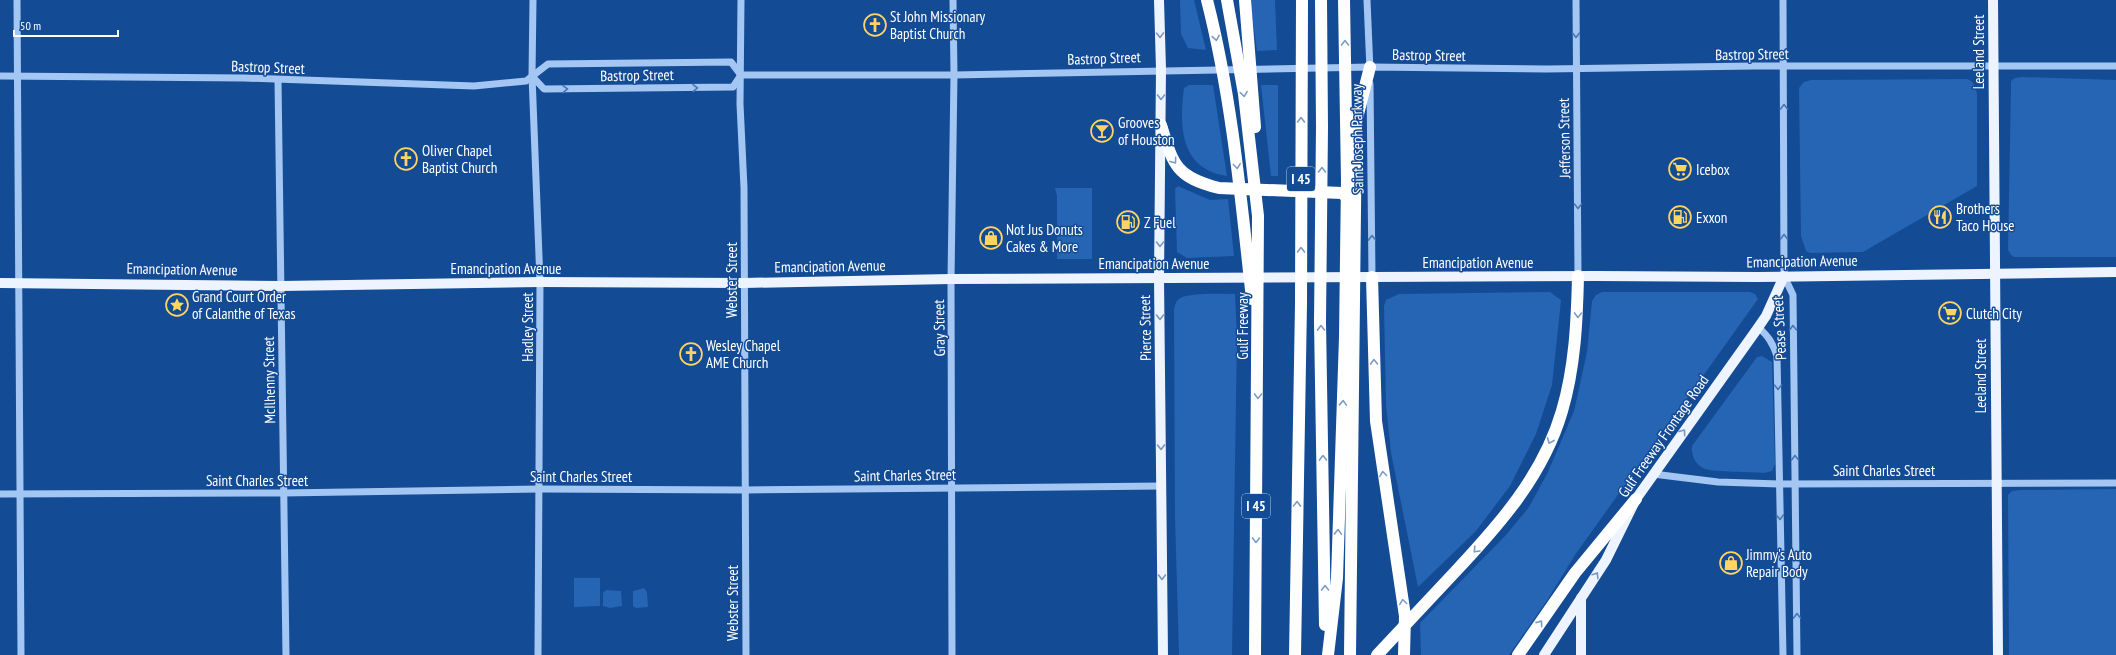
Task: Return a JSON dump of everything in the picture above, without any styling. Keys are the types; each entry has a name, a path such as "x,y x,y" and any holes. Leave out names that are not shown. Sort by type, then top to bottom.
{"highway":[{"path":"1207,0 1215,31 1236,160 1258,358"},
{"name":"Gulf Freeway","path":"1227,0 1246,110 1258,216 1255,655"},
{"path":"1245,0 1254,105 1258,216"},
{"name":"I 45","path":"1295,655 1302,0"},
{"path":"1321,0 1322,135 1320,322 1327,655"},
{"path":"1327,655 1337,578 1345,337 1347,180 1344,0"},
{"path":"1350,655 1356,122 1370,67"},
{"path":"1161,125 1171,159 1186,176 1199,183 1219,188 1342,193 1351,200 1356,210"},
{"path":"1377,655 1494,530 1529,484 1548,446 1562,411 1577,332 1578,276"},
{"path":"1372,277 1376,421 1405,616 1404,655"},
{"path":"1518,655 1575,573 1636,498"}],"main road":[{"name":"Pierce Street","path":"1159,0 1161,69 1159,278 1163,655"},
{"name":"Leeland Street","path":"1993,0 1995,482 1998,655"},
{"name":"Emancipation Avenue","path":"0,283 20,282 281,286 540,282 744,283 951,279 1784,276 1995,272 2116,272"},
{"name":"Gulf Freeway Frontage Road","path":"1544,655 1606,560 1636,498 1758,327 1784,276"},
{"path":"1581,598 1582,655"}],"street":[{"path":"17,0 20,282 21,655"},
{"name":"Hadley Street","path":"533,0 532,76 540,282 538,655"},
{"name":"Webster Street","path":"741,0 746,655"},
{"name":"Gray Street","path":"952,655 953,488 951,279 954,75 953,0"},
{"name":"Saint Joseph Parkway","path":"1367,0 1370,67 1372,277"},
{"name":"Jefferson Street","path":"1576,0 1578,276"},
{"name":"Pease Street","path":"1783,0 1784,276 1793,295 1797,655"},
{"name":"Bastrop Street","path":"0,76 244,78 474,86 526,81 548,64 731,62 741,75"},
{"name":"Bastrop Street","path":"741,75 954,75 1161,69 1370,67 1576,69 1784,66 2116,66"},
{"name":"Bastrop Street","path":"532,76 544,89 733,87 741,75"},
{"name":"McIlhenny Street","path":"278,80 286,655"},
{"name":"Pease Street","path":"1758,327 1771,340 1777,356 1784,655"},
{"name":"Saint Charles Street","path":"1653,474 1718,482 1779,484 2116,482"},
{"name":"Saint Charles Street","path":"0,494 283,493 540,489 745,490 1162,486"}],"shaded area":[{"path":"1180,0 1194,0 1206,50 1188,48 1181,34"},
{"path":"1250,0 1275,0 1277,50 1257,51"},
{"path":"2015,78 2116,80 2116,257 2014,257 2008,250 2011,81"},
{"path":"1968,79 1973,83 1977,93 1977,186 1863,252 1810,253 1806,251 1801,236 1799,88 1804,82 1811,80"},
{"path":"1189,85 1213,85 1227,176 1211,172 1200,165 1191,155 1186,144 1183,131 1182,103 1184,88"},
{"path":"1261,85 1278,85 1278,176 1271,176"},
{"path":"1178,186 1210,200 1228,199 1234,256 1187,258 1177,252 1175,189"},
{"path":"1055,188 1092,188 1092,259 1057,259 1057,196"},
{"path":"1550,292 1561,300 1552,385 1536,434 1510,486 1476,531 1418,587 1391,453 1386,405 1384,306 1386,300 1399,294"},
{"path":"1602,292 1750,292 1755,294 1758,299 1575,555 1548,599 1509,655 1421,655 1420,623 1506,535 1529,507 1548,472 1574,411 1587,352 1592,301 1596,295"},
{"path":"1235,294 1237,336 1232,655 1179,655 1175,518 1174,310 1175,304 1179,299 1189,295"},
{"path":"1762,356 1772,362 1775,464 1772,471 1764,473 1705,469 1694,459 1692,446 1757,357"},
{"path":"2116,489 2116,655 2009,655 2008,495 2012,491 2020,490"},
{"path":"574,578 600,578 600,606 574,607"},
{"path":"644,588 647,592 648,607 636,608 633,606 633,591"},
{"path":"606,590 621,591 622,606 610,608 603,606 603,593"}],"place":[{"name":"St John Missionary Baptist Church","path":"875,25"},
{"name":"Grooves of Houston","path":"1102,131"},
{"name":"Oliver Chapel Baptist Church","path":"406,159"},
{"name":"Icebox","path":"1680,169"},
{"name":"Exxon","path":"1680,217"},
{"name":"Brothers Taco House","path":"1940,217"},
{"name":"Z Fuel","path":"1128,222"},
{"name":"Not Jus Donuts Cakes & More","path":"991,238"},
{"name":"Grand Court Order of Calanthe of Texas","path":"177,305"},
{"name":"Clutch City","path":"1950,313"},
{"name":"Wesley Chapel AME Church","path":"691,354"},
{"name":"Jimmy's Auto Repair Body","path":"1731,563"}]}
